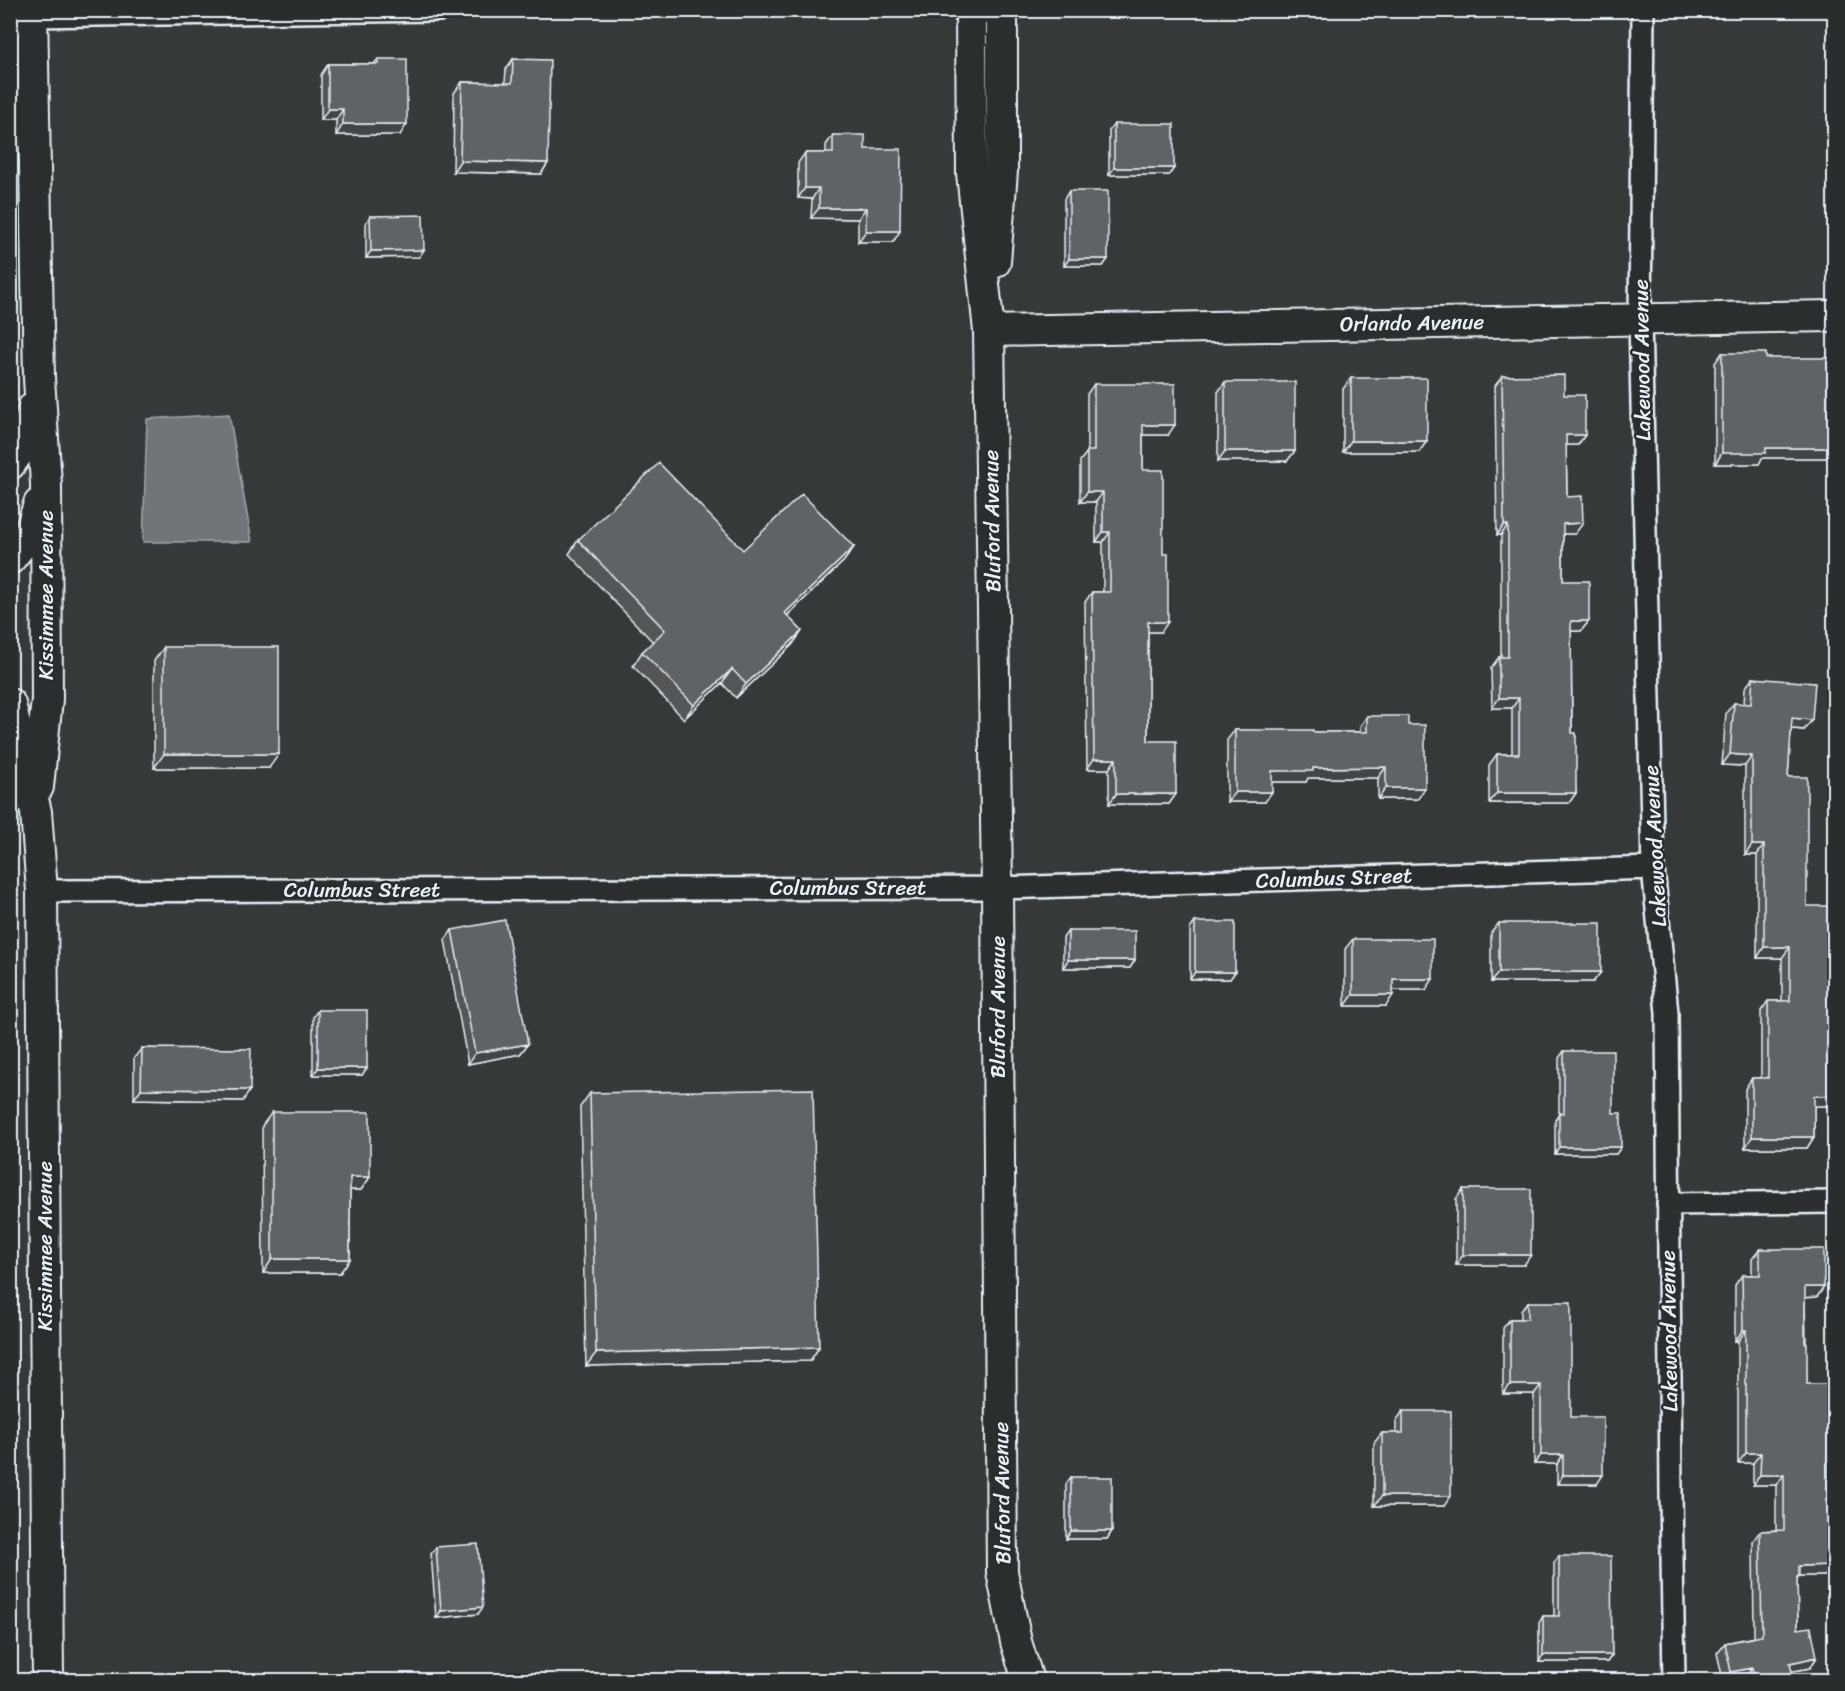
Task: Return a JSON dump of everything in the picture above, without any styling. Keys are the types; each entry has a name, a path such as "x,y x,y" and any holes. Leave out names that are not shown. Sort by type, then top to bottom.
{"street":[{"path":"32,13 439,10"},
{"name":"Bluford Avenue","path":"971,10 972,173 989,331 997,888 1002,1572 1016,1642 1028,1680"},
{"name":"Bluford Avenue","path":"989,331 1002,171 1002,10"},
{"name":"Lakewood Avenue","path":"1643,10 1640,319 1653,868 1667,1013 1674,1680"},
{"name":"Kissimmee Avenue","path":"32,13 39,378 46,484 47,699 36,812"},
{"name":"Orlando Avenue","path":"989,331 1834,316"},
{"name":"Kissimmee Avenue","path":"10,464 25,443 39,378"},
{"path":"10,559 29,535 46,484"},
{"name":"Kissimmee Avenue","path":"10,704 36,812 42,891 48,1680"},
{"name":"Columbus Street","path":"42,891 997,888 1653,868"},
{"path":"1668,1204 1834,1202"},
{"path":"1014,1680 1016,1642"}],"shaded area":[{"path":"229,414 252,542 143,542 147,419"}],"building":[{"path":"378,59 407,59 407,124 343,124 343,109 328,109 328,64 378,64"},
{"path":"513,59 550,60 548,163 460,161 462,82 512,83"},
{"path":"1114,124 1174,124 1174,168 1114,168"},
{"path":"833,135 865,135 865,149 901,149 900,231 866,231 866,208 819,208 819,188 805,188 805,153 833,153"},
{"path":"1069,191 1108,191 1108,259 1069,259"},
{"path":"423,215 424,250 371,251 370,216"},
{"path":"1722,353 1766,353 1766,358 1834,358 1834,448 1766,448 1766,453 1722,453"},
{"path":"1564,375 1564,395 1585,395 1585,435 1566,435 1567,497 1582,496 1583,523 1563,524 1563,581 1589,581 1589,621 1571,621 1572,733 1576,733 1576,793 1497,793 1497,754 1519,754 1519,698 1499,698 1499,657 1508,657 1508,525 1504,525 1502,376"},
{"path":"1351,378 1427,378 1427,441 1351,441"},
{"path":"1225,382 1295,382 1295,451 1225,451"},
{"path":"1094,384 1175,384 1175,425 1143,425 1143,470 1163,470 1163,554 1168,554 1168,622 1148,622 1148,741 1176,741 1176,794 1116,794 1116,759 1094,759 1092,592 1110,592 1110,532 1103,532 1103,492 1087,492 1087,451 1094,451"},
{"path":"659,463 743,550 802,494 854,547 785,613 802,631 746,684 732,669 694,705 642,652 665,630 578,540"},
{"path":"164,647 279,647 279,754 164,754"},
{"path":"1753,678 1815,683 1812,720 1792,718 1788,777 1807,777 1807,906 1830,906 1834,1096 1814,1096 1814,1137 1752,1137 1752,1078 1768,1078 1768,1001 1790,1001 1790,947 1764,947 1764,845 1752,845 1752,756 1730,754 1734,703 1751,704"},
{"path":"1367,716 1408,716 1408,725 1425,725 1425,788 1386,788 1386,767 1313,768 1313,771 1272,771 1272,792 1235,792 1235,730 1367,732"},
{"path":"505,920 528,1044 475,1053 452,930"},
{"path":"1195,922 1235,922 1235,972 1195,972"},
{"path":"1499,923 1601,923 1601,972 1499,972"},
{"path":"1068,931 1135,931 1135,960 1068,960"},
{"path":"1353,939 1433,939 1433,979 1393,979 1393,995 1353,995"},
{"path":"318,1010 367,1010 367,1068 318,1068"},
{"path":"142,1048 251,1049 250,1090 141,1089"},
{"path":"1564,1051 1613,1051 1613,1113 1621,1113 1621,1147 1559,1147 1559,1113 1564,1113"},
{"path":"813,1089 819,1347 596,1353 590,1093"},
{"path":"272,1112 370,1112 370,1177 350,1177 350,1259 272,1259"},
{"path":"1463,1189 1531,1189 1531,1255 1463,1255"},
{"path":"1760,1249 1824,1249 1824,1287 1805,1287 1805,1343 1807,1343 1807,1384 1829,1384 1829,1529 1831,1529 1832,1565 1799,1566 1797,1577 1798,1629 1811,1627 1817,1657 1790,1663 1794,1680 1754,1680 1752,1668 1731,1672 1725,1643 1762,1636 1760,1531 1784,1530 1784,1475 1760,1475 1761,1453 1746,1453 1746,1330 1743,1330 1742,1275 1760,1275"},
{"path":"1528,1302 1571,1302 1571,1417 1603,1417 1603,1475 1563,1475 1563,1455 1541,1455 1541,1385 1510,1385 1510,1319 1528,1319"},
{"path":"1403,1411 1451,1411 1451,1496 1382,1496 1382,1433 1403,1433"},
{"path":"1071,1477 1112,1477 1112,1531 1071,1531"},
{"path":"478,1544 483,1607 441,1611 436,1547"},
{"path":"1559,1556 1611,1556 1612,1655 1543,1655 1543,1616 1559,1616"}]}
